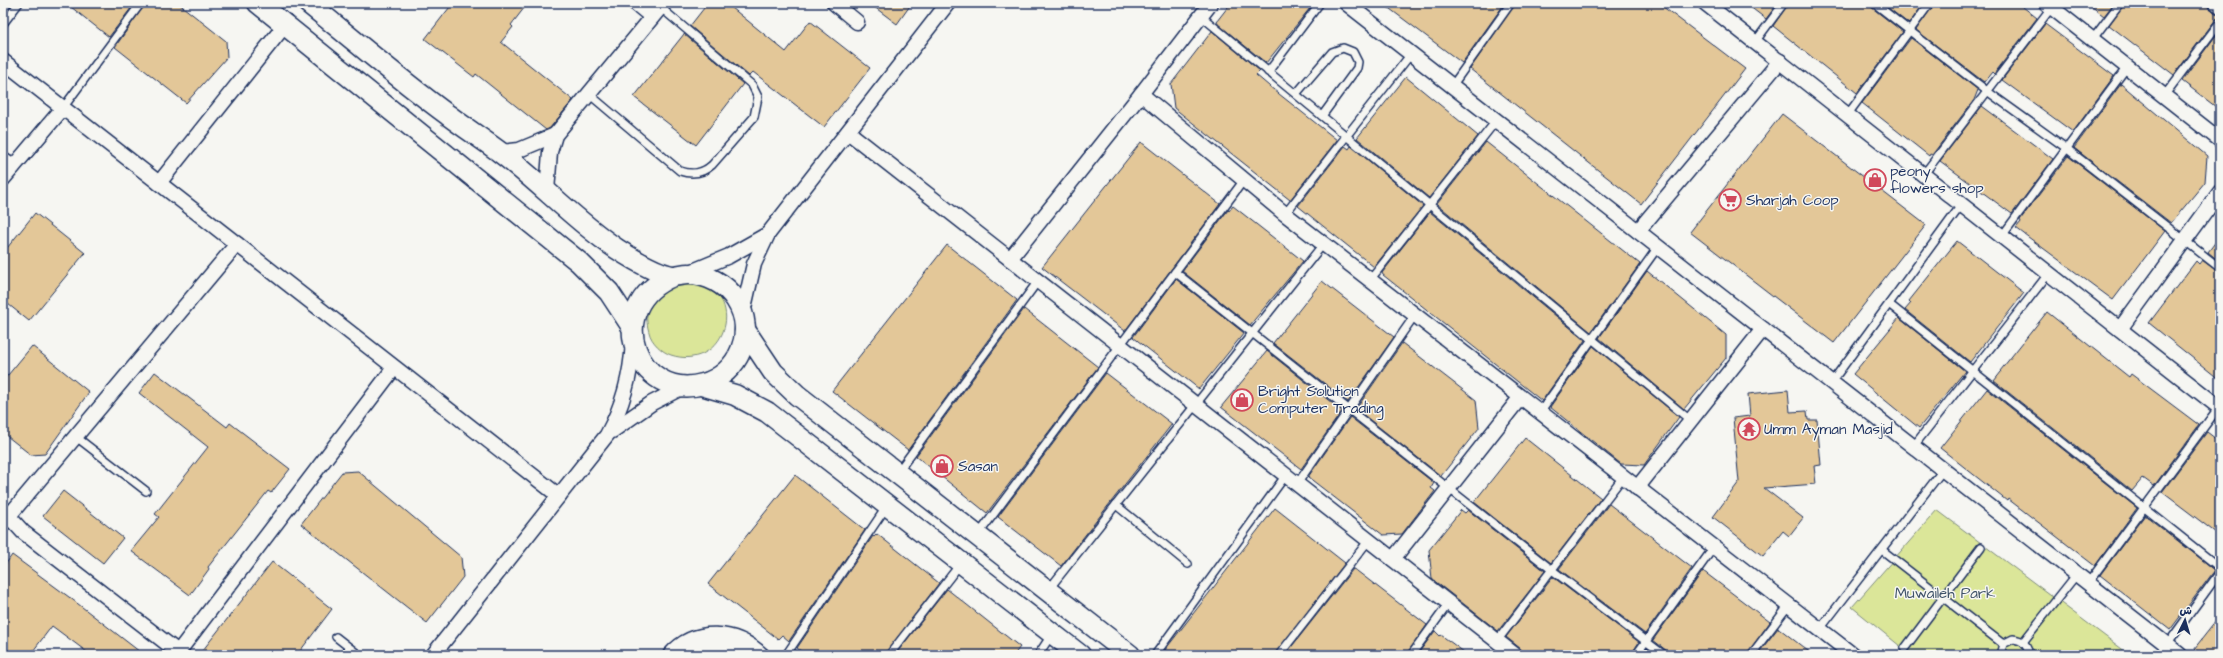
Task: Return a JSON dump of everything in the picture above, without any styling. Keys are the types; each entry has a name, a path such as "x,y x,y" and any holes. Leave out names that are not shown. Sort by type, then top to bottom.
{"main road":[{"path":"258,3 579,262 609,292 632,332 636,350 650,371 672,384 693,386 735,395 767,412 1080,655"},
{"path":"308,3 447,115 501,152 605,241 638,261 680,275"},
{"path":"632,332 635,313 645,295 660,281 680,275 702,275 715,280 727,288 736,299 744,321 763,358 784,384 1130,655"},
{"path":"693,386 724,374 733,366 740,355 744,321"}],"street":[{"path":"547,191 550,152 556,135 659,9 635,3"},
{"path":"834,3 857,22"},
{"path":"744,321 749,279 768,234 948,3"},
{"path":"1010,259 1211,3"},
{"path":"1346,3 2180,655"},
{"path":"1705,3 2220,407"},
{"path":"2048,5 2220,140"},
{"path":"159,183 285,25"},
{"path":"3,61 558,496"},
{"path":"1638,231 1780,61"},
{"path":"1141,94 1285,214 1324,243 1520,398 1853,655"},
{"path":"3,179 8,164 63,108"},
{"path":"848,132 1394,558 1515,655"},
{"path":"501,152 519,150 556,135"},
{"path":"2120,329 2220,192"},
{"path":"680,275 729,256 768,234"},
{"path":"237,244 75,436 5,516 23,532 177,654 394,368"},
{"path":"1637,488 1763,329"},
{"path":"607,436 624,399 632,358 632,332"},
{"path":"433,655 607,436 652,403 693,386"},
{"path":"1394,558 1520,398"},
{"path":"670,655 685,642 712,634 727,635 741,639 761,655"},
{"path":"682,655 702,648 715,646 741,648 761,655"}],"lane":[{"path":"3,24 19,3"},
{"path":"63,108 141,3"},
{"path":"1268,72 1320,3"},
{"path":"1452,86 1512,3"},
{"path":"1755,42 1784,3"},
{"path":"1874,3 1987,91 2066,148 2220,268"},
{"path":"1848,114 1930,3"},
{"path":"2092,40 2120,3"},
{"path":"2211,3 2220,10"},
{"path":"1924,174 1987,91 2048,5"},
{"path":"590,94 680,171 688,174 705,171 712,165 754,117 758,98 752,85 659,9"},
{"path":"1201,16 1690,420"},
{"path":"2164,96 2220,22"},
{"path":"1296,94 1332,52 1342,48 1353,52 1358,62 1357,68 1322,116"},
{"path":"1285,214 1411,54"},
{"path":"2002,236 2127,67"},
{"path":"1370,280 1496,121"},
{"path":"977,536 1244,180"},
{"path":"1831,383 1962,204"},
{"path":"1048,591 1324,243"},
{"path":"1540,412 1658,247"},
{"path":"1175,272 1552,570 1664,655"},
{"path":"1913,446 2049,273"},
{"path":"897,473 1038,281"},
{"path":"1889,304 2220,568"},
{"path":"1155,655 1292,479 1349,410 1415,315"},
{"path":"2088,583 2220,407"},
{"path":"75,436 146,491"},
{"path":"1820,629 1943,470"},
{"path":"1497,642 1623,477"},
{"path":"1116,505 1188,564"},
{"path":"786,655 887,506"},
{"path":"1279,655 1369,540"},
{"path":"1636,655 1714,547"},
{"path":"1906,648 1982,547"},
{"path":"1882,550 2003,644"},
{"path":"889,655 961,563"},
{"path":"2167,645 2220,572"},
{"path":"2023,642 2077,574"},
{"path":"1411,655 1449,603"},
{"path":"1751,655 1789,605"},
{"path":"1038,655 1052,634"},
{"path":"336,637 359,655"},
{"path":"2000,655 2003,644 2013,639 2023,642 2027,646 2028,655"}],"green space":[{"path":"674,280 704,283 717,294 724,307 726,321 722,334 714,346 703,354 688,357 671,355 664,352 657,346 650,336 647,323 649,308 656,297"},
{"name":"Muwaileh Park","path":"1937,510 2130,655 1911,655 1852,607"}],"building":[{"path":"66,3 135,3 109,37"},
{"path":"146,3 178,3 226,41 227,57 186,103 115,47"},
{"path":"453,3 528,3 511,25 513,27 501,42 573,100 550,128 546,130 476,74 474,77 425,39"},
{"path":"708,3 726,3 786,52 810,21 870,68 824,127 753,72 749,76 690,26"},
{"path":"869,3 912,3 897,24"},
{"path":"1231,3 1314,3 1266,63 1218,24 1217,21"},
{"path":"1382,3 1505,3 1462,63"},
{"path":"1516,3 1658,3 1745,69 1641,204 1470,69"},
{"path":"1745,3 1778,3 1766,19"},
{"path":"1789,3 1869,3 1871,7 1903,32 1857,93 1773,26"},
{"path":"1882,3 1924,3 1909,24"},
{"path":"1935,3 2018,3 2037,18 1994,74 1992,72 1984,82 1916,30"},
{"path":"2087,3 2114,3 2104,16"},
{"path":"2125,3 2204,3 2220,17 2216,19 2174,75 2109,25"},
{"path":"2045,24 2114,76 2073,132 2002,80"},
{"path":"2220,30 2220,110 2182,81"},
{"path":"1212,31 1260,71 1256,75 1337,140 1290,200 1174,108 1171,84"},
{"path":"684,34 743,84 696,145 634,97"},
{"path":"1911,38 1978,90 1974,100 1932,155 1930,154 1929,156 1862,103"},
{"path":"1406,77 1478,136 1429,198 1357,138"},
{"path":"2121,84 2207,156 2205,182 2171,223 2074,148"},
{"path":"1982,106 2053,159 2012,214 1940,161"},
{"path":"1782,114 1926,225 1834,343 1690,232"},
{"path":"1141,142 1220,204 1125,331 1042,267"},
{"path":"1486,142 1640,264 1591,332 1437,204"},
{"path":"1345,146 1349,149 1351,146 1423,206 1374,267 1298,206"},
{"path":"2068,156 2165,231 2113,300 2016,228 2021,222 2020,220"},
{"path":"1233,206 1303,261 1250,325 1182,271 1228,210 1229,211"},
{"path":"1430,212 1585,340 1542,401 1383,275 1382,273"},
{"path":"35,213 85,253 29,321 3,300 3,253"},
{"path":"2220,236 2220,262 2208,252"},
{"path":"1957,241 2024,293 1970,362 1905,310 1911,303 1909,301"},
{"path":"947,245 1017,300 908,450 832,391"},
{"path":"2202,260 2220,273 2220,380 2149,323 2196,261 2199,264"},
{"path":"1647,271 1726,335 1726,358 1684,409 1599,338"},
{"path":"1176,279 1244,333 1199,389 1133,337"},
{"path":"1322,281 1394,337 1348,402 1273,343"},
{"path":"1024,309 1098,367 987,513 916,456"},
{"path":"2047,312 2129,377 2131,374 2199,425 2154,486 2143,478 2132,491 1994,381 2001,372 2000,371"},
{"path":"1899,318 1965,371 1919,428 1853,374"},
{"path":"1402,343 1476,400 1479,428 1441,476 1356,409"},
{"path":"32,346 89,392 45,454 31,455 3,433 3,381"},
{"path":"1593,346 1679,417 1644,465 1621,464 1550,407"},
{"path":"1267,351 1342,411 1301,469 1221,407"},
{"path":"155,372 227,427 230,423 290,469 271,493 268,491 208,567 209,569 190,595 131,551 159,517 155,514 208,447 139,393"},
{"path":"1106,373 1172,424 1061,566 998,517"},
{"path":"1987,389 2137,508 2095,566 2008,499 2007,501 1940,448"},
{"path":"1788,390 1790,412 1807,411 1808,420 1817,420 1821,465 1814,466 1816,484 1764,488 1803,518 1789,536 1783,531 1763,556 1713,517 1739,482 1733,418 1750,416 1748,394"},
{"path":"1350,417 1434,483 1431,488 1435,491 1402,534 1383,535 1308,477"},
{"path":"2207,432 2220,442 2220,536 2162,492"},
{"path":"1525,438 1601,498 1551,563 1474,502"},
{"path":"358,471 461,557 463,577 427,623 301,524 342,472"},
{"path":"795,475 865,530 789,641 782,635 778,639 708,584"},
{"path":"63,491 123,538 103,563 43,516"},
{"path":"1609,504 1692,568 1645,634 1559,569"},
{"path":"1275,508 1345,563 1274,655 1172,655 1165,650"},
{"path":"1461,510 1465,513 1468,510 1545,571 1498,631 1432,579 1429,550"},
{"path":"2145,515 2215,570 2170,630 2100,575"},
{"path":"877,534 939,583 884,655 806,655 797,648 873,536 874,537"},
{"path":"12,555 144,655 91,655 52,626 30,655 3,655 3,568"},
{"path":"272,562 332,609 297,655 199,655"},
{"path":"1353,569 1427,625 1406,655 1285,655"},
{"path":"1703,571 1770,622 1746,655 1669,655 1667,651 1653,640"},
{"path":"1553,577 1639,642 1631,655 1523,655 1521,649 1506,637"},
{"path":"947,589 1020,647 1014,655 895,655"},
{"path":"2220,616 2220,655 2201,655 2194,649"},
{"path":"1778,628 1780,629 1813,655 1757,655"},
{"path":"1435,631 1440,636 1441,635 1468,655 1417,655"},
{"path":"1647,648 1656,655 1642,655"}],"place":[{"name":"peony flowers shop","path":"1875,180"},
{"name":"Sharjah Coop","path":"1730,200"},
{"name":"Bright Solution Computer Trading","path":"1242,400"},
{"name":"Umm Ayman Masjid","path":"1749,429"},
{"name":"Sasan","path":"942,466"}]}
